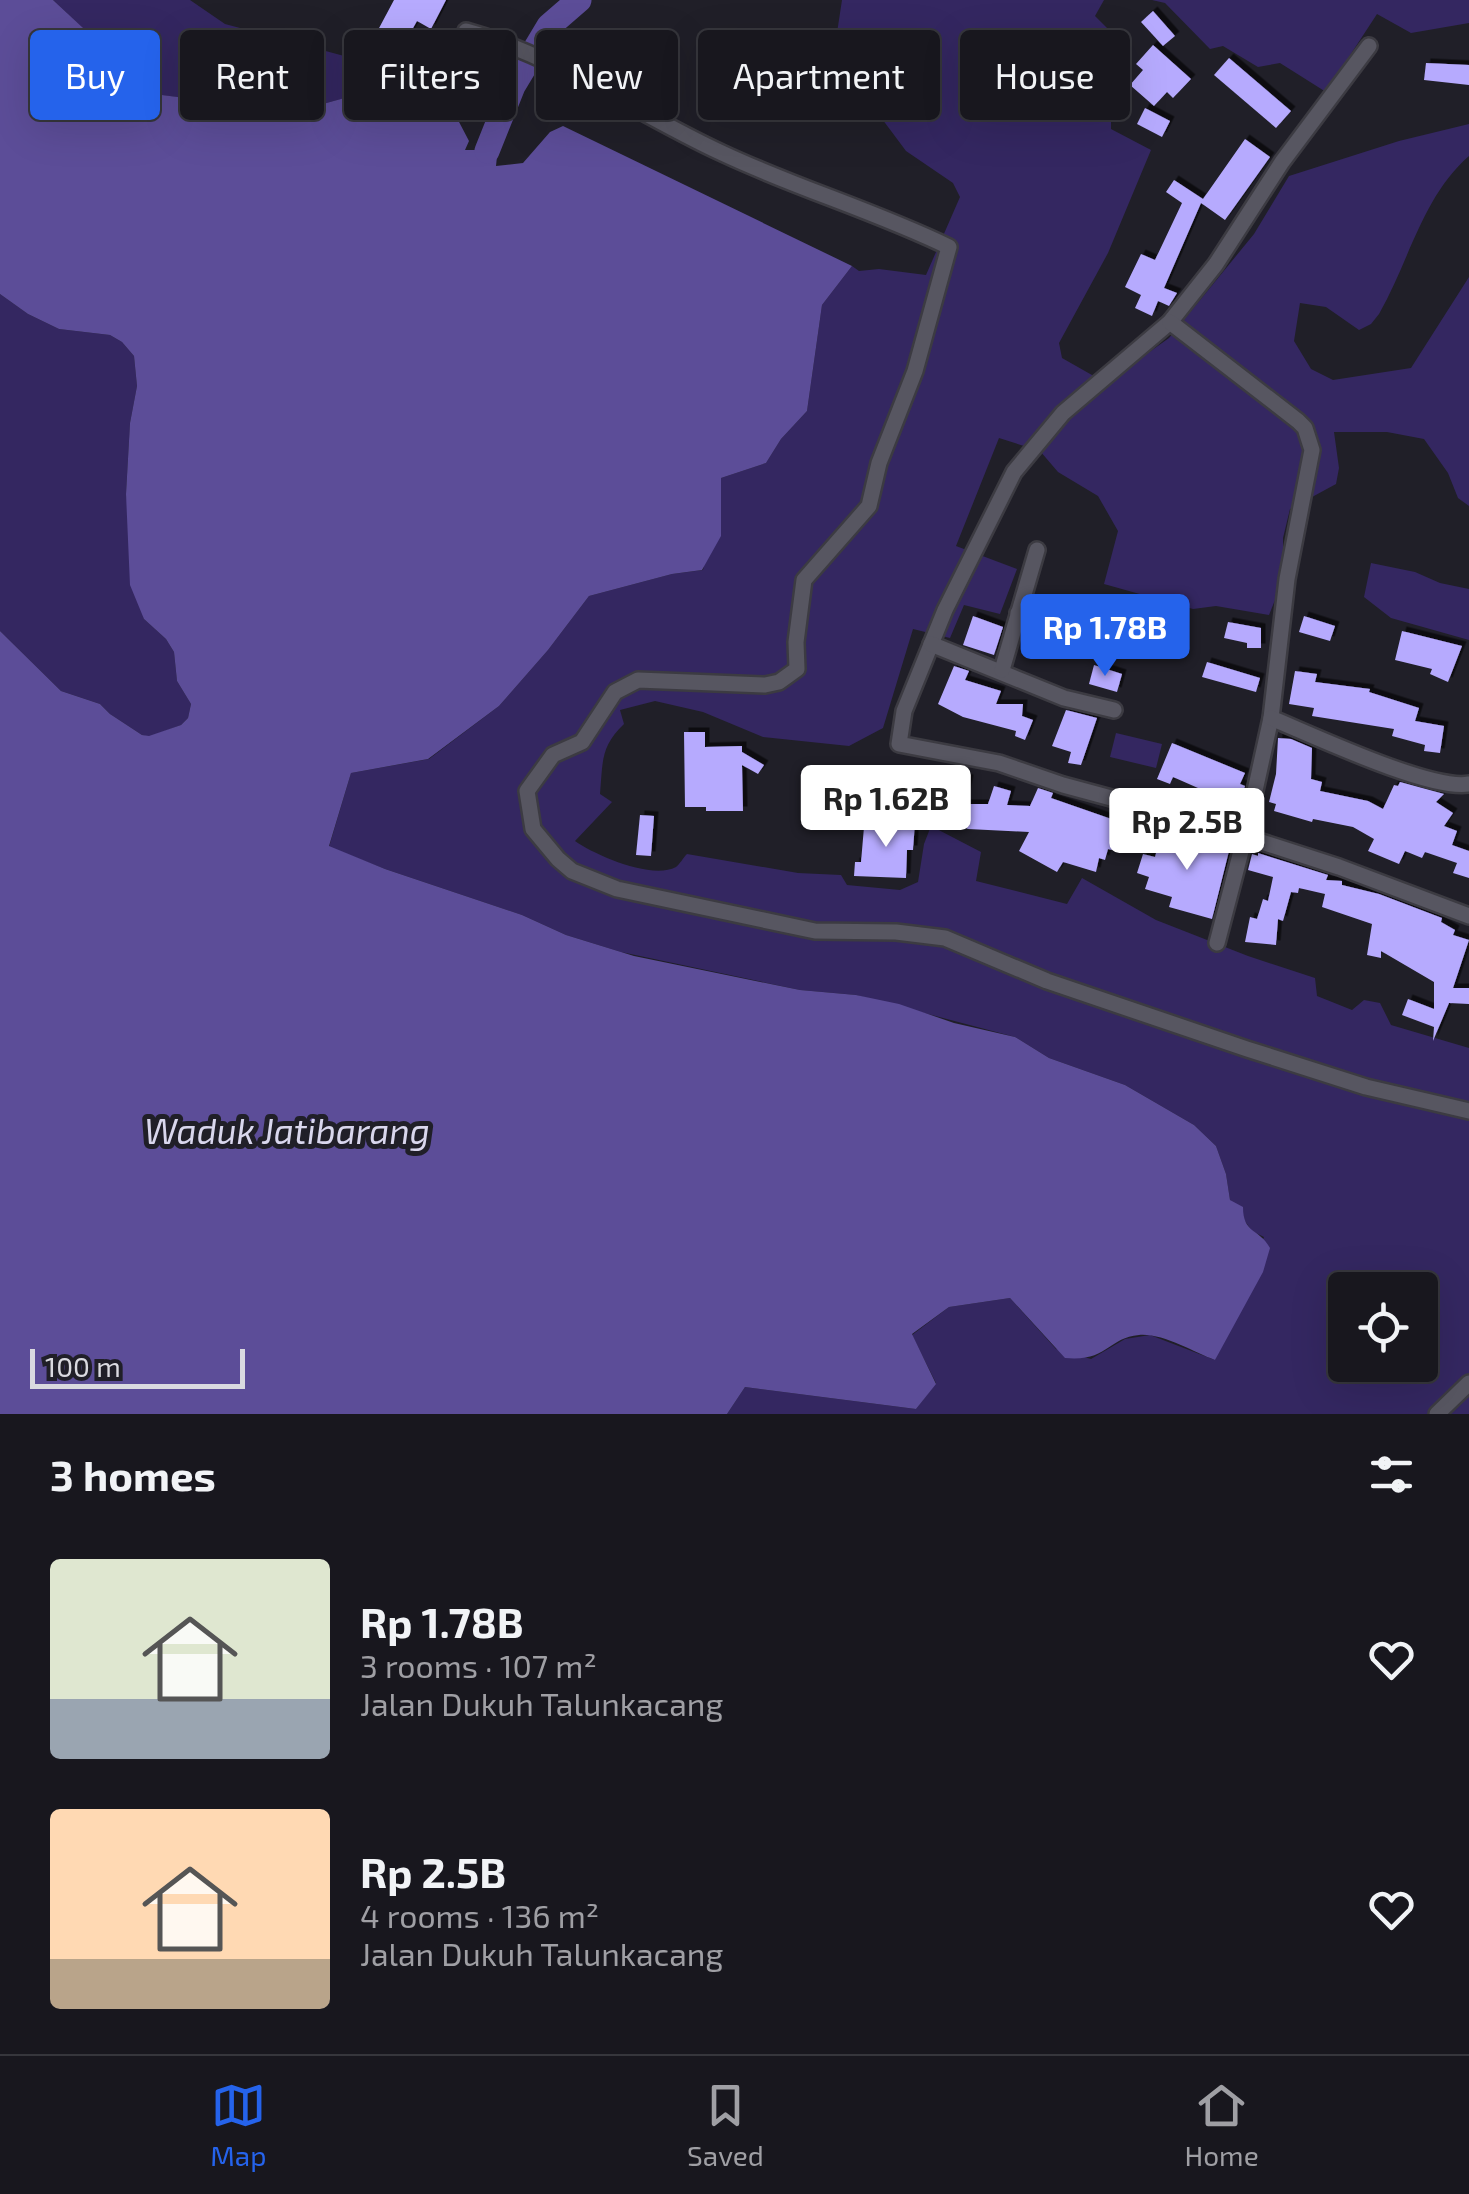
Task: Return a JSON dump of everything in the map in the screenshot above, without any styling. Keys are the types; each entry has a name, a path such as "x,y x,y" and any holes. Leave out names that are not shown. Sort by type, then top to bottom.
{"street":[{"path":"1369,46 1282,162 1216,264 1170,322 1064,414 1014,472 931,644 904,710 899,744 999,763 1245,836 1469,916"},
{"path":"516,49 722,153 949,247 915,371 879,463 869,506 804,580 796,642 797,669 779,682 765,685 638,680 615,692 582,742 553,755 527,791 533,829 572,871 617,889 815,930 945,938 1047,981 1247,1049 1366,1087 1469,1111"},
{"path":"1170,322 1298,421 1310,440 1304,495 1280,622 1271,718 1217,943"},
{"path":"1002,670 1037,550"},
{"path":"1018,613 1102,642"},
{"path":"931,644 1064,698 1114,710"},
{"path":"1271,718 1383,763 1450,785 1469,784"},
{"path":"1437,1414 1469,1384"}],"shaded area":[{"path":"53,0 190,0 225,24 247,30 180,30 180,97 160,95 160,30 85,30"},
{"path":"842,0 1104,0 1095,16 1109,30 960,30 960,120 1111,120 1111,129 1151,150 1108,253 1059,343 1062,358 1106,383 1169,338 1254,234 1289,176 1399,141 1469,124 1469,156 1439,191 1390,294 1371,324 1359,330 1326,307 1300,303 1294,341 1311,369 1333,380 1411,368 1469,277 1469,506 1458,498 1448,473 1424,439 1387,432 1334,432 1339,468 1336,484 1290,509 1283,538 1283,580 1269,615 1216,606 1193,609 1104,584 1118,531 1098,496 1058,472 1040,451 999,438 956,546 1017,569 1000,614 964,605 950,638 913,629 883,728 849,746 763,737 703,712 655,701 620,710 624,724 604,756 600,794 612,802 575,841 609,859 638,868 676,867 687,854 798,873 841,875 847,885 900,890 918,882 931,826 981,852 976,881 1067,904 1082,878 1156,920 1315,978 1317,996 1352,1010 1364,1000 1380,1003 1391,1025 1469,1048 1469,1414 727,1414 745,1387 916,1409 936,1383 912,1335 949,1307 1010,1298 1056,1349 1091,1359 1125,1339 1150,1335 1215,1360 1264,1237 1252,1231 1230,1200 1216,1146 1194,1125 1125,1085 1049,1058 1015,1037 856,995 800,990 621,952 329,847 351,773 429,759 499,706 589,596 703,570 721,478 766,463 781,439 807,411 822,305 852,266 859,271 879,269 926,275 960,197 953,183 906,151 883,120 940,120 940,30 837,30"},
{"path":"1152,0 1469,0 1469,23 1411,33 1377,14 1326,92 1280,63 1258,67 1223,46 1210,49 1165,3"},
{"path":"324,51 344,56 344,98 324,104"},
{"path":"0,294 59,329 110,335 134,356 137,386 130,423 126,494 144,619 174,652 177,681 191,704 188,718 181,725 149,737 142,735 100,704 61,691 0,631"},
{"path":"1371,563 1469,589 1469,640 1391,618 1364,597"},
{"path":"1116,733 1162,744 1156,768 1110,757"}],"water":[{"name":"Waduk Jatibarang","path":"0,0 53,0 85,30 30,30 30,120 160,120 160,95 180,97 180,120 324,120 324,104 344,98 344,120 458,120 469,141 465,150 480,146 497,156 496,166 523,163 550,132 563,126 852,266 822,305 807,411 781,439 766,463 721,478 721,536 702,570 589,596 499,706 428,759 351,773 329,846 522,915 566,935 634,956 800,990 899,1004 954,1023 1015,1037 1049,1058 1125,1085 1194,1125 1216,1146 1230,1200 1243,1207 1249,1227 1270,1248 1263,1272 1215,1360 1148,1335 1120,1340 1090,1357 1065,1358 1010,1298 949,1307 912,1334 936,1384 916,1409 745,1387 727,1414 0,1414 0,631 61,691 100,704 142,735 181,725 188,718 191,704 177,681 174,652 144,619 130,585 126,494 130,423 137,386 134,356 110,335 59,329 0,294"}],"building":[{"path":"394,0 446,0 431,29 417,21 412,30 378,30"},
{"path":"1153,11 1175,36 1163,46 1141,22"},
{"path":"1153,45 1191,79 1173,98 1167,92 1154,106 1130,85 1143,70 1136,64"},
{"path":"1229,58 1291,111 1276,128 1214,75"},
{"path":"1426,63 1469,65 1469,85 1424,80"},
{"path":"1145,108 1170,121 1162,137 1137,124"},
{"path":"1245,139 1270,157 1225,220 1201,203 1164,288 1177,293 1169,306 1158,301 1152,316 1135,308 1141,295 1125,287 1141,254 1155,260 1182,203 1166,192 1174,180 1203,199"},
{"path":"973,616 1003,627 994,655 963,645"},
{"path":"1304,616 1335,626 1330,641 1299,632"},
{"path":"1228,622 1261,628 1261,648 1247,648 1247,643 1224,638"},
{"path":"1402,631 1462,646 1448,682 1430,674 1432,669 1395,660"},
{"path":"1207,662 1260,678 1256,692 1202,677"},
{"path":"1094,665 1122,674 1117,692 1089,684"},
{"path":"954,666 969,671 965,680 1001,691 996,704 1023,704 1022,716 1033,720 1025,740 1015,736 1016,731 963,717 938,704"},
{"path":"1295,671 1317,674 1315,682 1370,689 1369,692 1419,708 1415,721 1444,726 1440,753 1424,751 1425,745 1392,736 1394,729 1312,716 1314,708 1289,704"},
{"path":"1066,710 1097,718 1081,765 1068,763 1071,752 1052,746"},
{"path":"684,732 705,732 705,747 742,746 742,752 764,765 758,774 742,765 743,811 685,807"},
{"path":"1278,738 1312,748 1311,779 1322,782 1320,791 1368,801 1383,809 1394,785 1400,782 1444,794 1436,802 1453,813 1444,826 1457,831 1452,845 1469,851 1469,878 1453,873 1457,863 1425,852 1422,858 1405,851 1399,864 1368,851 1374,839 1353,827 1313,819 1312,822 1274,811 1276,804 1269,802 1276,774"},
{"path":"1172,743 1245,773 1240,784 1245,786 1241,798 1235,796 1232,803 1173,777 1170,784 1157,779"},
{"path":"952,776 969,779 964,804 988,804 994,786 1011,791 1007,805 1030,806 1038,788 1053,793 1051,798 1120,822 1112,850 1108,849 1105,860 1099,858 1096,872 1063,862 1057,872 1019,851 1029,832 968,829 932,814 936,803 947,807"},
{"path":"640,815 654,816 651,856 636,855"},
{"path":"884,820 915,822 913,850 907,850 906,878 854,876 855,862 861,862 864,827 883,828"},
{"path":"1162,832 1230,847 1212,919 1169,907 1172,897 1145,889 1149,877 1137,873 1143,854 1155,857"},
{"path":"1252,854 1442,918 1441,922 1455,930 1453,935 1469,940 1453,988 1469,988 1469,1004 1449,1003 1433,1041 1434,1027 1402,1015 1408,999 1434,1009 1434,982 1381,951 1381,958 1367,955 1372,924 1322,907 1325,894 1299,888 1298,893 1291,892 1283,921 1278,919 1276,945 1245,942 1250,917 1257,919 1263,899 1268,901 1273,877 1248,870"}],"waterway":[{"path":"487,151 513,86 549,26 579,0"}]}
